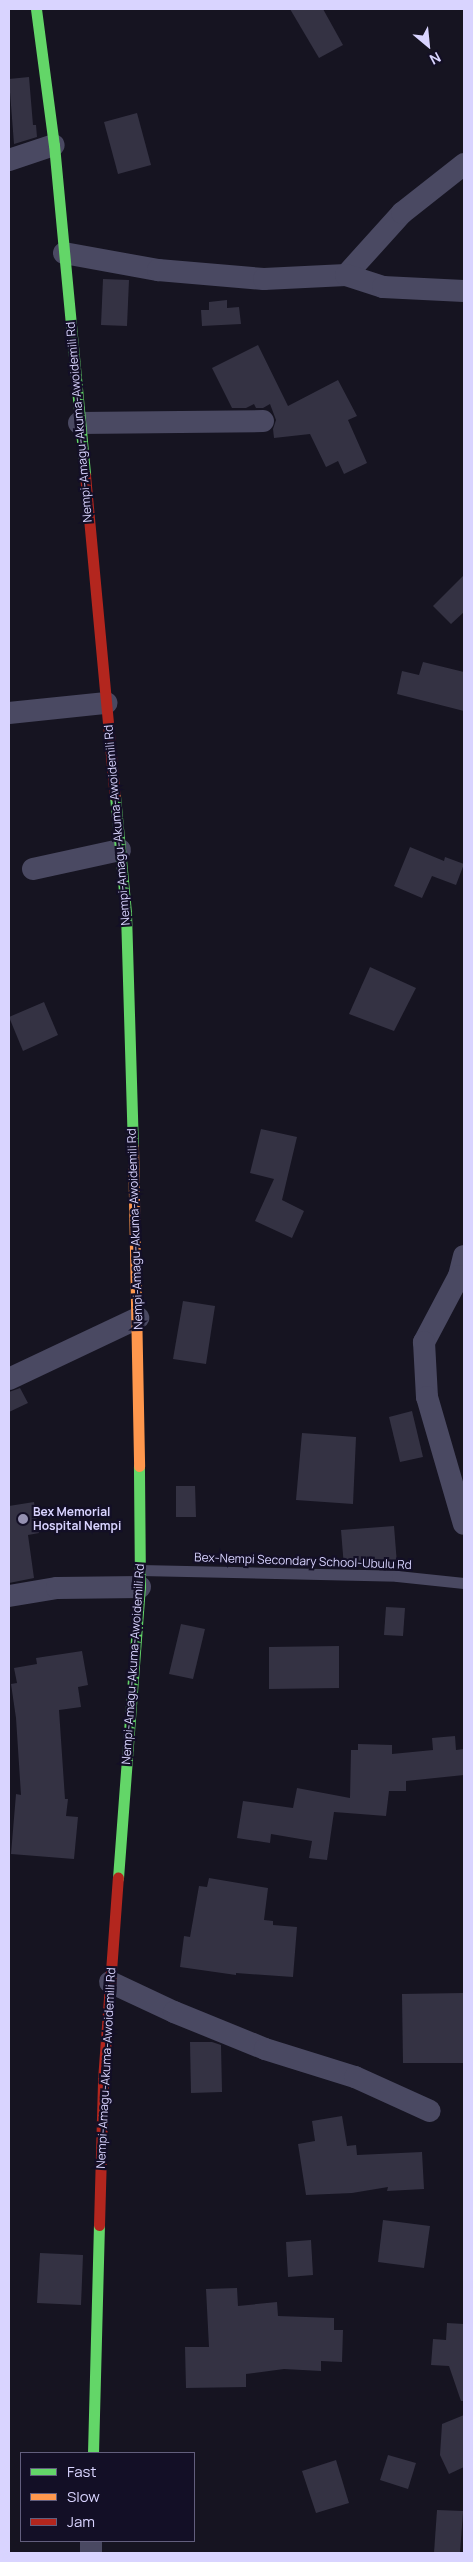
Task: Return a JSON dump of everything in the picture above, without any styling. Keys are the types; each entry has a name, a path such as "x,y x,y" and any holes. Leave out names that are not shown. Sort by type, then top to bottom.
{"street":[{"name":"Nempi-Amagu-Akuma-Awoidemili Rd","path":"36,9 54,145 126,913 138,1318 140,1578 103,2080 93,2452"},
{"path":"9,160 54,145"},
{"path":"346,275 402,213 464,164"},
{"path":"64,253 158,270 264,279 346,275 383,287 464,291"},
{"path":"79,423 263,421"},
{"path":"9,713 106,703"},
{"path":"33,868 120,850"},
{"path":"464,1256 459,1276 424,1342 427,1397 464,1524"},
{"path":"9,1379 138,1318"},
{"path":"9,1596 140,1578"},
{"path":"110,1982 174,2012 265,2049 354,2077 430,2111"}],"lane":[{"name":"Bex-Nempi Secondary School-Ubulu Rd","path":"140,1578 397,1576 464,1583"}],"building":[{"path":"290,9 323,9 343,45 319,58"},
{"path":"29,77 33,125 36,125 37,137 14,144 9,79"},
{"path":"137,113 151,165 118,174 104,122"},
{"path":"103,279 129,280 127,326 101,325"},
{"path":"227,300 227,308 239,307 241,324 202,326 201,310 209,310 209,302"},
{"path":"258,345 288,406 338,380 357,416 348,420 367,463 344,474 338,461 326,467 310,434 274,438 273,429 276,420 270,404 263,408 256,408 254,404 246,408 232,408 212,368"},
{"path":"464,575 464,612 451,624 433,606"},
{"path":"423,662 464,672 464,711 397,694 402,671 419,675"},
{"path":"410,847 444,861 445,857 464,864 456,885 432,876 422,898 394,886"},
{"path":"370,967 416,988 394,1031 349,1014"},
{"path":"44,1002 58,1035 23,1051 9,1017"},
{"path":"261,1129 297,1137 282,1200 304,1211 292,1238 255,1221 274,1179 250,1173"},
{"path":"183,1301 215,1306 206,1364 173,1359"},
{"path":"20,1388 28,1403 9,1412 9,1392"},
{"path":"412,1411 423,1457 400,1462 389,1417"},
{"path":"302,1433 356,1437 353,1504 296,1500"},
{"path":"176,1486 195,1486 196,1517 176,1517"},
{"name":"Bex Memorial Hospital Nempi","path":"34,1502 39,1533 28,1535 34,1578 9,1583 9,1506"},
{"path":"394,1526 397,1564 344,1567 341,1530"},
{"path":"386,1607 405,1608 403,1636 384,1635"},
{"path":"181,1624 205,1629 193,1679 169,1674"},
{"path":"339,1646 339,1688 269,1689 269,1647"},
{"path":"82,1651 88,1685 78,1687 81,1707 59,1710 65,1799 68,1799 66,1816 78,1817 74,1859 11,1854 16,1794 21,1795 16,1718 11,1684 17,1683 14,1668 37,1664 36,1658"},
{"path":"455,1736 456,1750 464,1749 464,1775 406,1781 406,1791 389,1791 386,1816 334,1812 327,1860 309,1858 312,1841 271,1834 270,1843 237,1838 243,1801 293,1808 297,1788 350,1798 351,1750 358,1750 358,1744 392,1745 392,1754 433,1750 432,1738"},
{"path":"209,1878 268,1888 264,1920 273,1921 273,1925 297,1927 293,1977 236,1973 236,1975 180,1967 184,1936 190,1937 199,1886 207,1887"},
{"path":"464,1993 464,2063 403,2063 402,1994"},
{"path":"190,2042 212,2042 221,2045 222,2092 191,2093"},
{"path":"342,2116 347,2146 356,2145 357,2155 422,2152 424,2189 387,2191 388,2187 352,2193 306,2195 298,2144 315,2141 312,2121"},
{"path":"383,2220 430,2226 424,2268 378,2262"},
{"path":"311,2240 313,2275 288,2277 286,2242"},
{"path":"40,2253 83,2255 81,2305 37,2303"},
{"path":"237,2288 238,2306 277,2302 278,2316 334,2318 334,2330 343,2330 342,2362 321,2361 321,2371 284,2369 246,2374 246,2387 186,2388 185,2347 209,2347 206,2289"},
{"path":"447,2323 464,2324 464,2401 461,2401 449,2366 431,2365 433,2339 446,2340"},
{"path":"464,2415 464,2467 449,2474 440,2455 442,2424"},
{"path":"388,2455 416,2463 408,2489 380,2480"},
{"path":"336,2460 349,2503 316,2513 302,2471"},
{"path":"437,2510 463,2511 460,2553 434,2553"}],"traffic: fast":[{"path":"36,9 54,145 85,475"},
{"path":"115,796 126,913 133,1147"},
{"path":"118,1878 140,1587 139,1466"},
{"path":"93,2452 99,2225"}],"traffic: slow":[{"path":"133,1147 139,1466"}],"traffic: jam":[{"path":"85,475 115,796"},
{"path":"99,2225 103,2080 118,1878"}],"place":[{"name":"Bex Memorial Hospital Nempi","path":"23,1519"}]}
